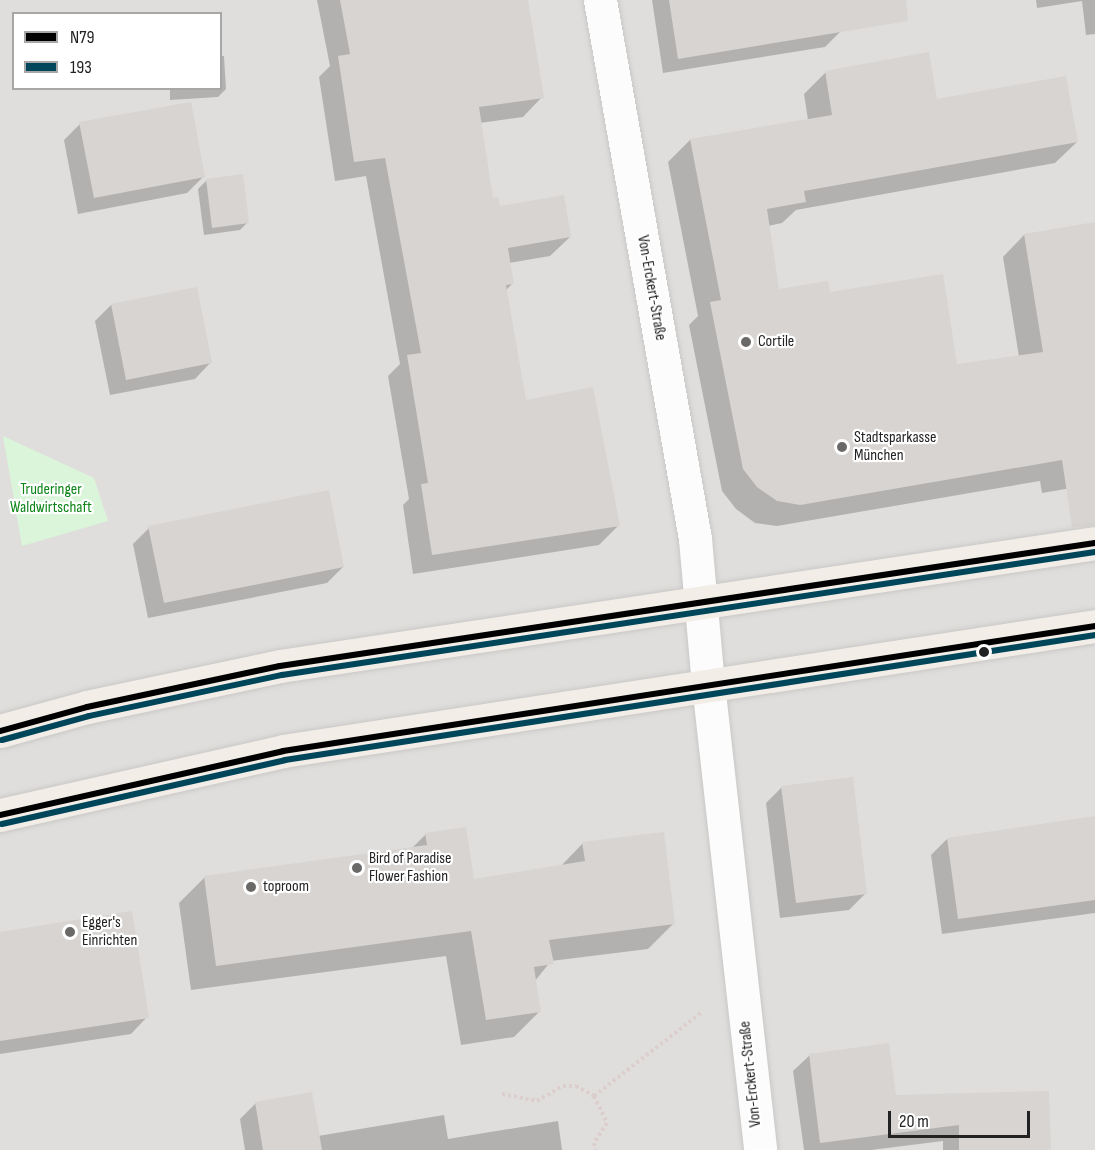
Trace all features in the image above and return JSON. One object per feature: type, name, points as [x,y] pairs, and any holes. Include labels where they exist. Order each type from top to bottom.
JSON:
[{"type":"main road","points":[[0,731],[87,707],[280,666],[1095,543]]},
{"type":"main road","points":[[0,815],[283,751],[1095,626]]},
{"type":"street","name":"Von-Erckert-Straße","points":[[600,0],[688,499],[760,1150]]},
{"type":"path","points":[[594,1096],[710,1006]]},
{"type":"path","points":[[502,1094],[537,1101],[563,1086],[576,1086],[594,1096],[607,1123],[594,1143],[596,1150]]},
{"type":"shaded area","points":[[0,0],[1095,0],[1095,1150],[0,1150]]},
{"type":"green space","name":"Truderinger Waldwirtschaft","points":[[3,436],[94,478],[108,521],[22,546]]},
{"type":"building","points":[[340,0],[528,0],[544,98],[479,107],[493,198],[498,197],[500,206],[564,195],[571,237],[508,248],[514,284],[506,285],[526,400],[593,387],[620,526],[432,555],[421,484],[428,483],[407,355],[421,353],[385,158],[354,162],[338,56],[350,54]]},
{"type":"building","points":[[669,0],[906,0],[908,21],[678,59]]},
{"type":"building","points":[[929,52],[937,99],[1066,76],[1078,142],[804,191],[806,202],[767,209],[779,289],[828,281],[830,292],[943,274],[957,364],[1043,352],[1024,234],[1095,222],[1095,525],[1072,527],[1062,460],[800,505],[777,501],[757,487],[743,469],[710,302],[721,300],[690,139],[832,115],[825,71]]},
{"type":"building","points":[[191,102],[205,177],[94,198],[79,122]]},
{"type":"building","points":[[243,174],[249,223],[212,228],[206,179]]},
{"type":"building","points":[[197,287],[212,363],[126,380],[111,304]]},
{"type":"building","points":[[329,490],[344,567],[164,603],[148,526]]},
{"type":"building","points":[[853,777],[867,894],[796,903],[781,786]]},
{"type":"building","points":[[1095,816],[1095,900],[958,919],[947,838]]},
{"type":"building","points":[[466,827],[474,879],[585,861],[582,842],[664,832],[675,924],[549,940],[554,964],[534,967],[541,1012],[486,1020],[471,931],[216,966],[204,876],[427,845],[425,833]]},
{"type":"building","points":[[132,911],[149,1018],[0,1041],[0,932]]},
{"type":"building","points":[[889,1043],[896,1095],[1049,1091],[1051,1150],[959,1150],[959,1125],[820,1143],[809,1054]]},
{"type":"building","points":[[312,1092],[322,1150],[263,1150],[255,1102]]},
{"type":"transit line","name":"N79","points":[[0,731],[87,707],[280,666],[1095,543]]},
{"type":"transit line","name":"193","points":[[2,740],[89,716],[282,675],[1095,552]]},
{"type":"transit line","name":"N79","points":[[0,815],[283,751],[1095,626]]},
{"type":"transit line","name":"193","points":[[2,824],[285,760],[1095,635]]},
{"type":"place","name":"Cortile","points":[[746,342]]},
{"type":"place","name":"Stadtsparkasse München","points":[[842,447]]},
{"type":"place","name":"Bird of Paradise Flower Fashion","points":[[357,868]]},
{"type":"place","name":"toproom","points":[[251,887]]},
{"type":"place","name":"Egger's Einrichten","points":[[70,932]]}]
